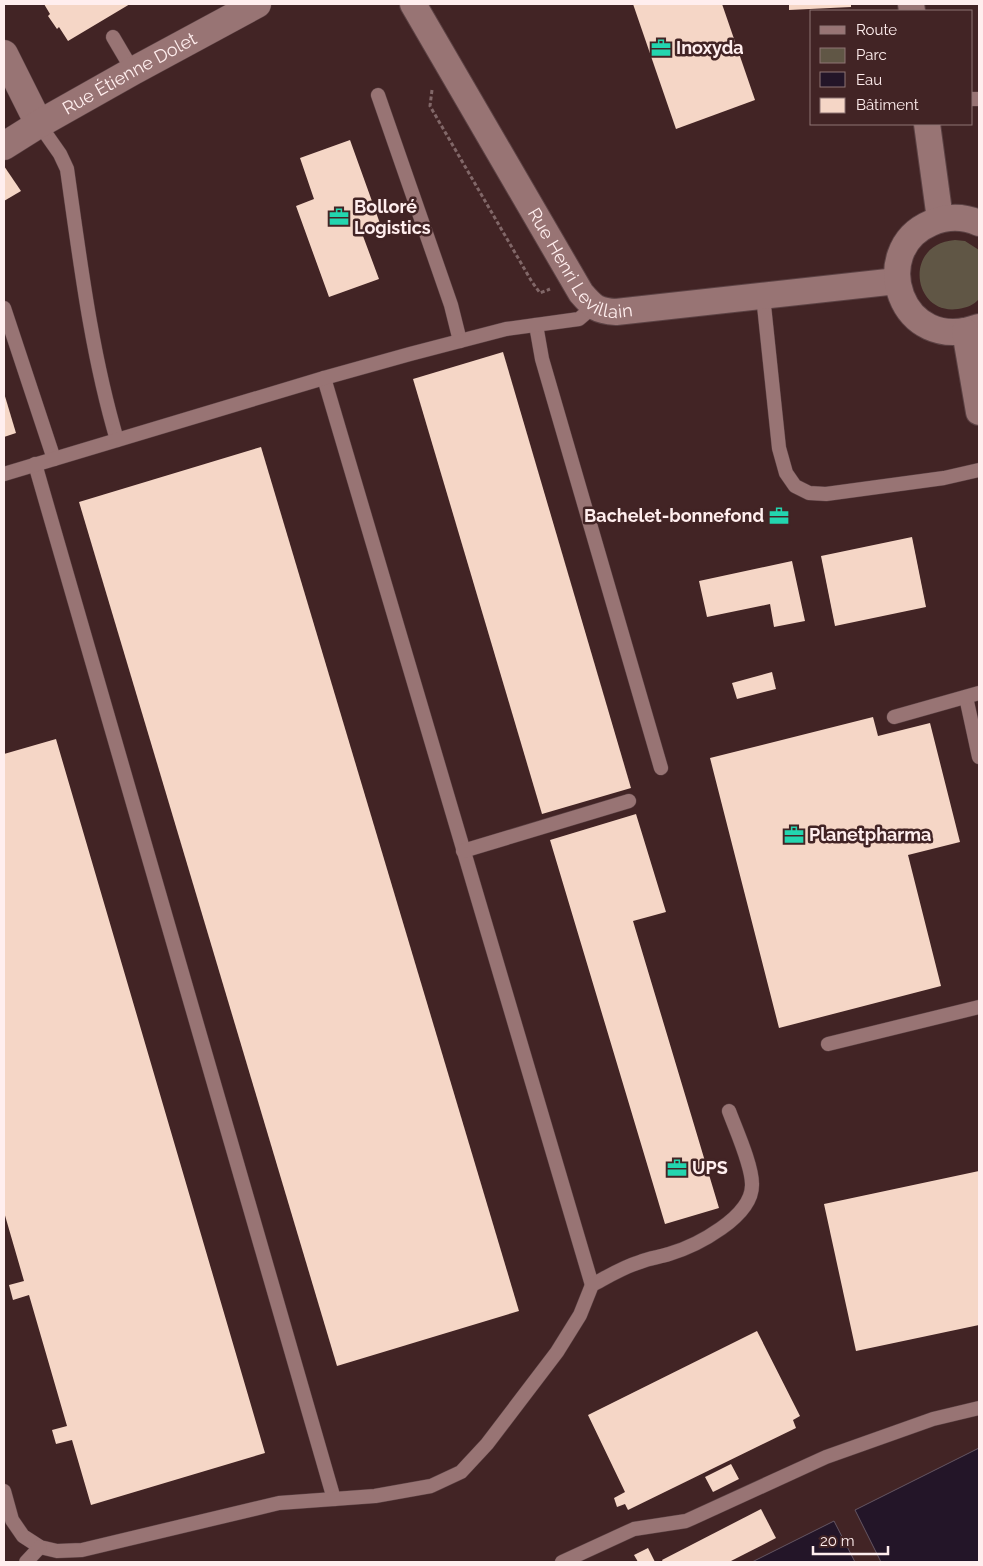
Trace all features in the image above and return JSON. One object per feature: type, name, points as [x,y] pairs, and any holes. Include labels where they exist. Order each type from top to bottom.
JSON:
[{"type":"street","name":"Rue Henri Levillain","points":[[413,4],[581,293],[593,307],[603,311],[616,312],[897,281]]},
{"type":"street","name":"Rue Étienne Dolet","points":[[4,146],[132,71],[253,5]]},
{"type":"street","points":[[4,54],[39,124]]},
{"type":"street","points":[[927,125],[940,219]]},
{"type":"street","points":[[979,223],[956,217],[940,219],[925,225],[912,236],[903,249],[898,264],[897,281],[900,294],[906,306],[915,317],[926,325],[938,330],[952,332],[972,329],[979,412]]},
{"type":"lane","points":[[113,37],[132,71]]},
{"type":"lane","points":[[378,95],[451,305],[460,341]]},
{"type":"lane","points":[[39,124],[60,154],[67,169],[84,290],[107,405],[117,440]]},
{"type":"lane","points":[[763,296],[779,448],[786,473],[795,486],[808,493],[826,494],[944,478],[979,470]]},
{"type":"lane","points":[[4,474],[324,378],[460,341],[506,329],[580,319],[593,307]]},
{"type":"lane","points":[[4,308],[54,459]]},
{"type":"lane","points":[[536,325],[542,359],[661,768]]},
{"type":"lane","points":[[4,1491],[12,1520],[23,1536],[40,1547],[57,1551],[82,1550],[279,1503],[375,1496],[431,1486],[461,1472],[487,1444],[557,1352],[580,1315],[592,1285],[324,378]]},
{"type":"lane","points":[[35,464],[334,1499]]},
{"type":"lane","points":[[894,717],[972,695],[979,757]]},
{"type":"lane","points":[[464,851],[629,801]]},
{"type":"lane","points":[[828,1044],[979,1007]]},
{"type":"lane","points":[[592,1285],[638,1262],[671,1254],[703,1239],[728,1224],[745,1207],[751,1195],[752,1184],[749,1167],[729,1111]]},
{"type":"lane","points":[[562,1562],[634,1529],[686,1521],[826,1457],[933,1419],[979,1408]]},
{"type":"lane","points":[[26,1562],[40,1547]]},
{"type":"path","points":[[428,83],[432,92],[430,106],[540,293],[574,281]]},
{"type":"green space","points":[[955,240],[965,241],[979,250],[979,299],[972,305],[958,309],[943,308],[931,302],[923,291],[920,279],[921,265],[927,253],[938,244]]},
{"type":"water","points":[[979,1448],[979,1562],[881,1562],[855,1510]]},
{"type":"water","points":[[834,1521],[855,1562],[752,1562]]},
{"type":"building","points":[[44,4],[130,4],[68,41],[59,27],[57,29],[48,16],[50,14]]},
{"type":"building","points":[[633,4],[722,4],[755,100],[676,129]]},
{"type":"building","points":[[789,4],[851,4],[851,7],[789,10]]},
{"type":"building","name":"Bolloré Logistics","points":[[350,140],[382,229],[363,236],[379,279],[329,297],[296,206],[314,199],[300,158]]},
{"type":"building","points":[[4,166],[21,191],[4,201]]},
{"type":"building","points":[[503,352],[631,788],[542,814],[413,379]]},
{"type":"building","points":[[4,393],[16,433],[4,437]]},
{"type":"building","points":[[261,447],[519,1311],[337,1366],[79,502]]},
{"type":"building","points":[[912,537],[926,607],[835,626],[821,556]]},
{"type":"building","points":[[792,561],[805,621],[774,627],[770,604],[707,617],[699,581]]},
{"type":"building","points":[[772,672],[776,689],[737,699],[732,683]]},
{"type":"building","points":[[873,717],[878,736],[930,723],[960,842],[908,855],[941,986],[779,1028],[710,758]]},
{"type":"building","points":[[56,739],[265,1453],[91,1505],[72,1440],[56,1444],[52,1430],[67,1426],[29,1295],[13,1300],[9,1285],[24,1281],[4,1212],[4,754]]},
{"type":"building","points":[[636,814],[666,912],[633,921],[719,1208],[665,1224],[550,840]]},
{"type":"building","points":[[979,1171],[979,1325],[856,1351],[824,1204]]},
{"type":"building","points":[[757,1331],[800,1416],[793,1420],[796,1428],[628,1510],[625,1504],[617,1507],[614,1498],[625,1492],[588,1415]]},
{"type":"building","points":[[731,1464],[739,1479],[713,1492],[705,1477]]},
{"type":"building","points":[[761,1509],[776,1538],[729,1562],[663,1562],[662,1560]]},
{"type":"building","points":[[648,1548],[655,1562],[638,1562],[634,1555]]},
{"type":"place","name":"Inoxyda","points":[[661,48]]},
{"type":"place","name":"Bolloré Logistics","points":[[339,217]]},
{"type":"place","name":"Bachelet-bonnefond","points":[[779,516]]},
{"type":"place","name":"Planetpharma","points":[[794,835]]},
{"type":"place","name":"UPS","points":[[677,1168]]}]
